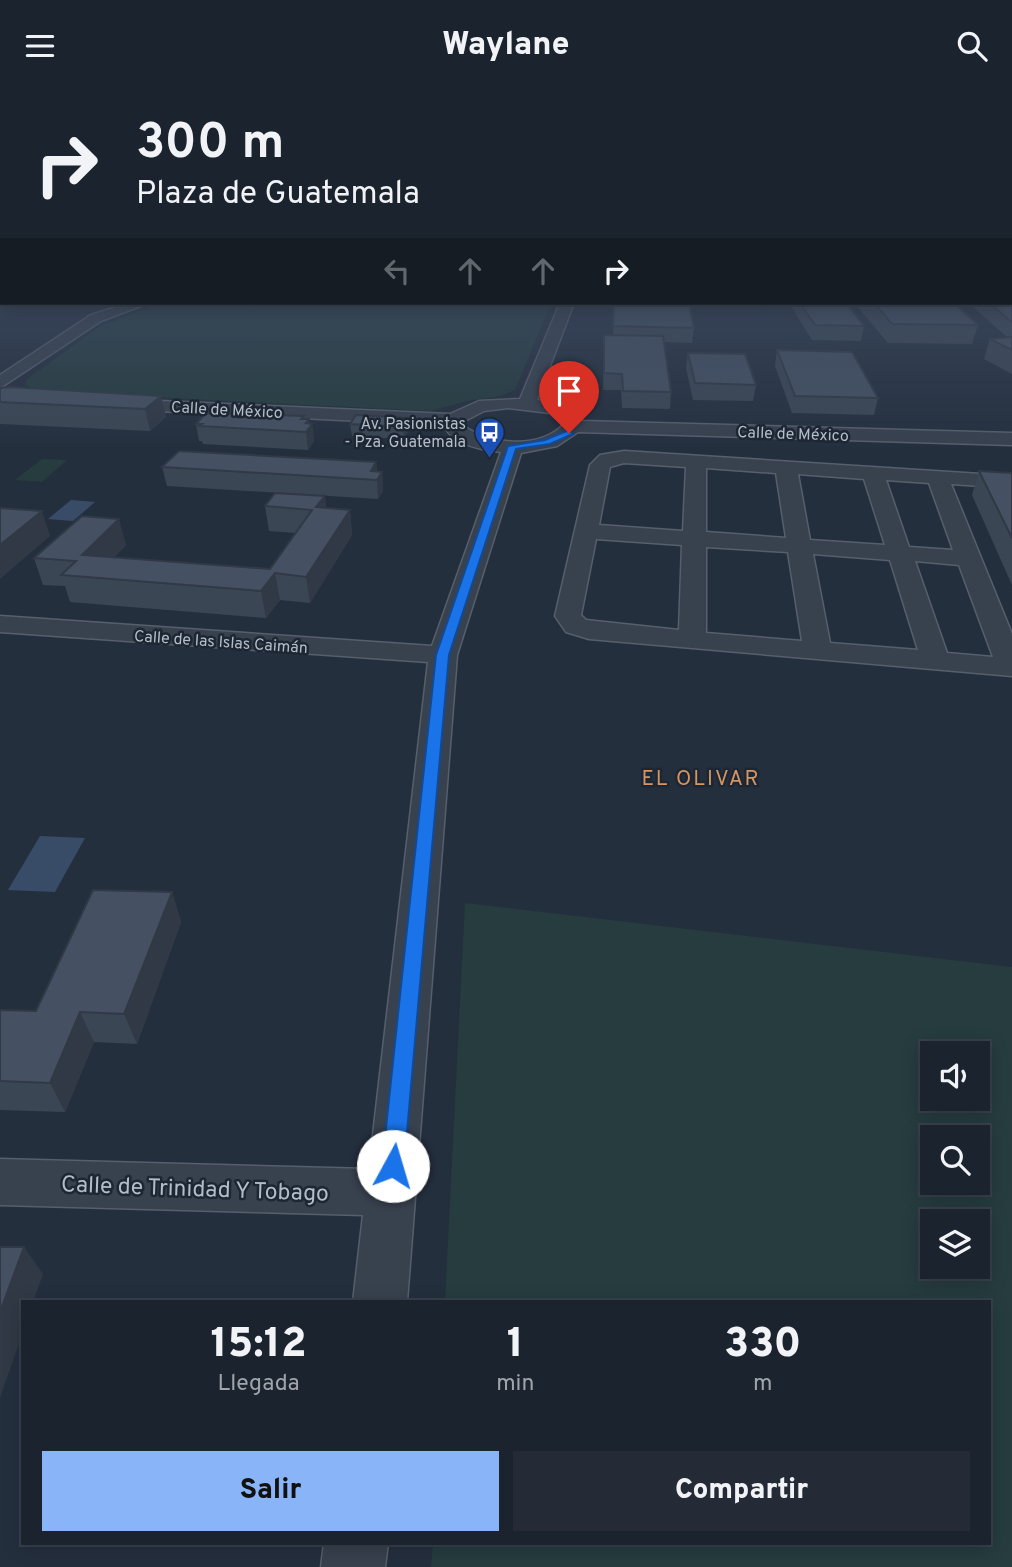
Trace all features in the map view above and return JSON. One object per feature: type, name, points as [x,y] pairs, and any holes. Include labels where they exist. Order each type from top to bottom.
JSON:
[{"type":"street","points":[[0,383],[96,318],[115,312]]},
{"type":"street","points":[[527,403],[563,312]]},
{"type":"street","name":"Calle de México","points":[[95,403],[454,420]]},
{"type":"street","points":[[527,403],[556,409],[572,420],[573,426],[569,433],[547,443],[513,446],[474,441],[460,435],[454,428],[454,420],[461,414],[489,404],[527,403]]},
{"type":"street","name":"Calle de México","points":[[573,426],[1012,439]]},
{"type":"street","points":[[380,1300],[443,655],[513,446]]},
{"type":"street","points":[[937,477],[1012,667],[589,631],[576,626],[568,616],[600,464],[607,459],[696,462],[786,468],[873,473],[937,477],[1012,482]]},
{"type":"street","points":[[692,639],[696,462]]},
{"type":"street","points":[[786,468],[817,650]]},
{"type":"street","points":[[873,473],[935,660]]},
{"type":"street","points":[[586,531],[969,558]]},
{"type":"street","name":"Calle de las Islas Caimán","points":[[0,624],[443,655]]},
{"type":"street","name":"Calle de Trinidad Y Tobago","points":[[0,1182],[391,1193]]},
{"type":"street","points":[[353,1567],[356,1545]]},
{"type":"green space","points":[[138,312],[547,312],[515,390],[500,396],[467,401],[431,411],[47,392],[25,385],[27,379],[102,325]]},
{"type":"green space","points":[[42,459],[67,460],[42,482],[15,480]]},
{"type":"green space","points":[[465,903],[1012,967],[1012,1567],[431,1567],[433,1545],[991,1545],[991,1300],[445,1300]]},
{"type":"water","points":[[71,500],[95,502],[73,521],[48,519]]},
{"type":"water","points":[[40,836],[85,838],[55,892],[8,890]]},
{"type":"building","points":[[614,312],[691,312],[694,328],[613,326]]},
{"type":"building","points":[[806,312],[853,312],[864,326],[815,325]]},
{"type":"building","points":[[882,312],[964,312],[978,325],[892,324]]},
{"type":"building","points":[[1000,312],[1012,312],[1012,322]]},
{"type":"building","points":[[604,335],[663,336],[671,392],[623,391],[622,374],[604,373]]},
{"type":"building","points":[[1012,337],[1012,350],[990,339]]},
{"type":"building","points":[[777,350],[852,352],[878,398],[795,396]]},
{"type":"building","points":[[688,353],[745,354],[756,385],[695,383]]},
{"type":"building","points":[[0,388],[161,396],[145,409],[0,402]]},
{"type":"building","points":[[206,413],[304,416],[301,419],[309,419],[306,423],[312,424],[306,432],[196,424]]},
{"type":"building","points":[[356,415],[408,418],[403,427],[350,424]]},
{"type":"building","points":[[179,451],[376,462],[371,471],[382,472],[377,480],[162,467]]},
{"type":"building","points":[[979,471],[1012,473],[1012,538]]},
{"type":"building","points":[[275,493],[325,496],[316,507],[350,510],[306,577],[275,573],[261,591],[61,575],[76,561],[34,558],[82,516],[119,519],[82,555],[270,569],[312,510],[265,506]]},
{"type":"building","points":[[0,508],[42,511],[0,545]]},
{"type":"building","points":[[93,890],[172,892],[124,1014],[80,1012],[50,1083],[0,1081],[0,1010],[36,1011]]},
{"type":"building","points":[[0,1247],[24,1247],[0,1312]]},
{"type":"place","name":"Av. Pasionistas - Pza. Guatemala","points":[[489,459]]},
{"type":"district","name":"EL OLIVAR","points":[[701,778]]},
{"type":"route","points":[[393,1166],[443,655],[513,446],[547,443],[569,433]]}]
